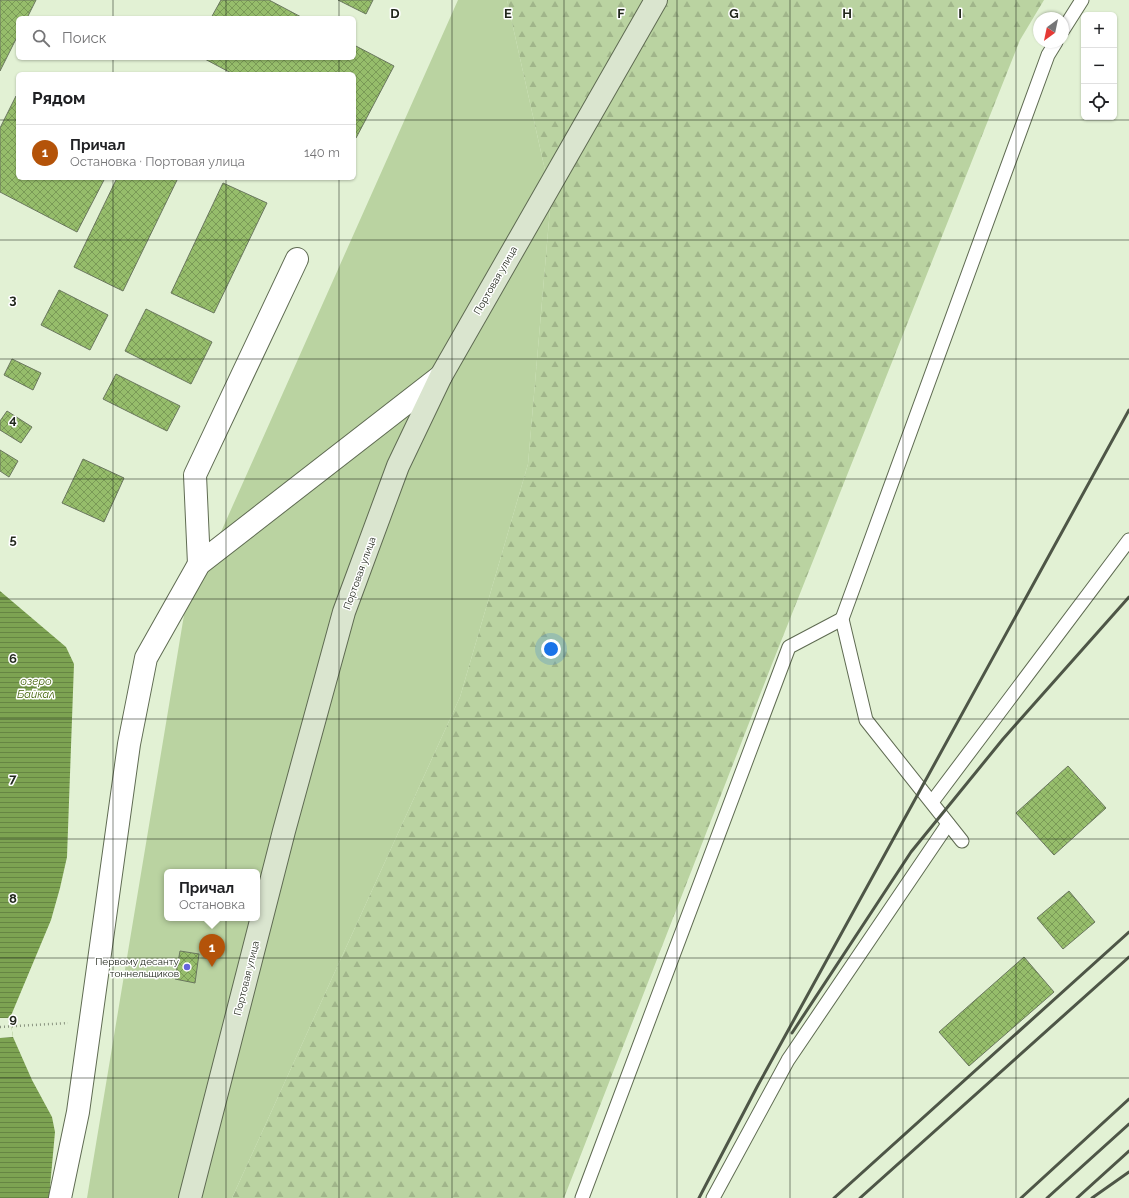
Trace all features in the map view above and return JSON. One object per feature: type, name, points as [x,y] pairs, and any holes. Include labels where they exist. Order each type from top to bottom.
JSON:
[{"type":"main road","name":"Портовая улица","points":[[190,1198],[284,831],[344,612],[398,466],[441,376],[657,2]]},
{"type":"street","points":[[199,564],[195,475],[297,259]]},
{"type":"street","points":[[60,1198],[78,1112],[129,744],[146,658],[199,564],[441,376]]},
{"type":"lane","points":[[1069,21],[1082,0]]},
{"type":"lane","points":[[962,841],[866,720],[842,619],[1042,69],[1052,48]]},
{"type":"lane","points":[[932,802],[1129,540]]},
{"type":"lane","points":[[582,1198],[789,647],[842,619]]},
{"type":"lane","points":[[713,1198],[788,1060],[948,824]]},
{"type":"path","points":[[0,1027],[91,1022]]},
{"type":"green space","points":[[458,0],[507,0],[551,197],[528,464],[460,697],[232,1198],[87,1198],[184,615]]},
{"type":"green space","points":[[507,0],[1044,0],[1037,12],[1033,12],[1033,18],[1020,40],[772,664],[564,1198],[232,1198],[460,697],[528,464],[551,197]]},
{"type":"water","name":"озеро Байкал","points":[[0,591],[66,647],[74,664],[67,857],[51,920],[10,1018],[13,1037],[32,1080],[52,1117],[55,1132],[49,1198],[0,1198]]},
{"type":"pier","points":[[0,1018],[10,1018],[13,1037],[0,1038]]},
{"type":"building","points":[[0,0],[36,0],[28,16],[16,16],[16,39],[0,71]]},
{"type":"building","points":[[221,0],[269,0],[299,16],[212,16]]},
{"type":"building","points":[[338,0],[373,0],[366,14]]},
{"type":"building","points":[[356,46],[394,66],[356,138],[356,72],[229,72],[207,60],[356,60]]},
{"type":"building","points":[[16,96],[16,180],[104,180],[77,232],[0,192],[0,128]]},
{"type":"building","points":[[116,180],[177,180],[123,291],[74,267]]},
{"type":"building","points":[[223,183],[267,203],[214,313],[171,293]]},
{"type":"building","points":[[59,290],[108,315],[90,350],[41,325]]},
{"type":"building","points":[[146,309],[212,342],[191,384],[125,351]]},
{"type":"building","points":[[12,359],[41,373],[33,390],[4,375]]},
{"type":"building","points":[[116,374],[180,406],[167,431],[103,399]]},
{"type":"building","points":[[7,411],[32,427],[21,443],[0,430],[0,421]]},
{"type":"building","points":[[0,450],[18,461],[9,477],[0,471]]},
{"type":"building","points":[[83,459],[124,478],[104,522],[62,503]]},
{"type":"building","points":[[1068,766],[1106,808],[1054,855],[1016,813]]},
{"type":"building","points":[[1069,891],[1095,922],[1063,949],[1037,918]]},
{"type":"building","name":"Первому десанту тоннельщиков","points":[[180,951],[199,954],[195,983],[175,979]]},
{"type":"building","points":[[1024,957],[1054,992],[969,1066],[939,1032]]},
{"type":"railway","points":[[699,1198],[757,1087],[1129,410]]},
{"type":"railway","points":[[792,1033],[911,852],[1003,739],[1129,597]]},
{"type":"railway","points":[[834,1198],[1129,932]]},
{"type":"railway","points":[[860,1198],[1129,957]]},
{"type":"railway","points":[[1021,1198],[1129,1099]]},
{"type":"railway","points":[[1047,1198],[1129,1124]]},
{"type":"railway","points":[[1077,1198],[1129,1151]]},
{"type":"railway","points":[[1092,1198],[1129,1172]]},
{"type":"place","name":"Первому десанту тоннельщиков","points":[[187,967]]},
{"type":"place","name":"Причал","points":[[212,967]]}]
